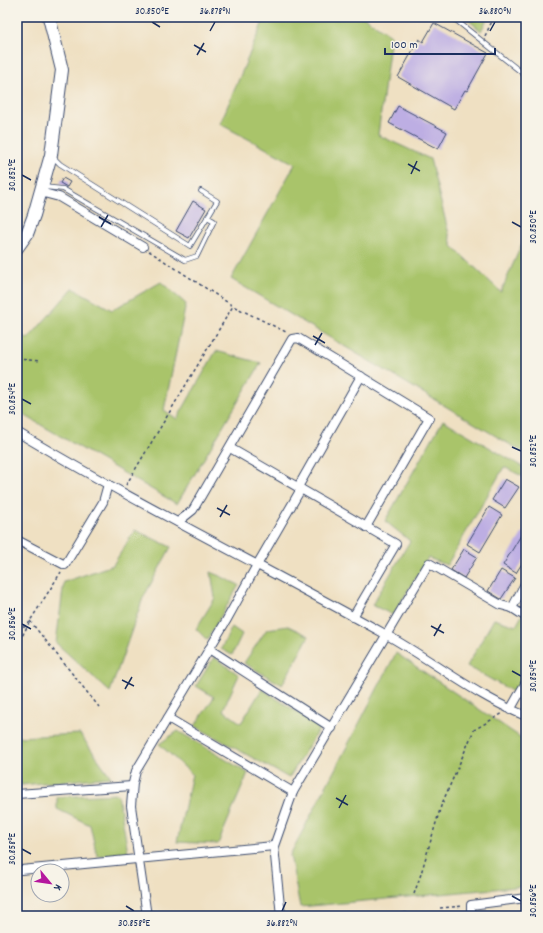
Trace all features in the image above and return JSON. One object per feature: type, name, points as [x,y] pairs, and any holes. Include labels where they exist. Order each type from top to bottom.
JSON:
[{"type":"street","points":[[17,248],[27,234],[34,215],[51,155],[62,70],[49,17]]},
{"type":"street","points":[[41,189],[59,197],[143,247]]},
{"type":"street","points":[[178,522],[193,510],[292,339],[298,338],[428,418],[366,527]]},
{"type":"street","points":[[147,916],[131,806],[132,786],[136,771],[226,621],[361,376]]},
{"type":"street","points":[[17,432],[71,464],[386,635],[510,710],[526,716]]},
{"type":"street","points":[[230,448],[396,544],[353,617]]},
{"type":"street","points":[[17,540],[65,565],[104,502],[108,484]]},
{"type":"street","points":[[281,916],[274,846],[293,792],[429,563],[501,605],[512,608],[526,617]]},
{"type":"street","points":[[512,608],[526,582]]},
{"type":"street","points":[[210,649],[332,728]]},
{"type":"street","points":[[510,710],[526,682]]},
{"type":"street","points":[[168,718],[293,792]]},
{"type":"street","points":[[17,794],[132,786]]},
{"type":"street","points":[[21,870],[274,846]]},
{"type":"street","points":[[471,916],[471,905],[526,898]]},
{"type":"lane","points":[[452,17],[526,76]]},
{"type":"lane","points":[[51,155],[60,164],[190,246],[217,201],[201,191]]},
{"type":"lane","points":[[41,189],[63,189],[185,260],[197,256],[214,221],[207,217]]},
{"type":"path","points":[[482,41],[494,17]]},
{"type":"path","points":[[143,247],[233,306],[298,338]]},
{"type":"path","points":[[122,492],[233,306]]},
{"type":"path","points":[[17,359],[40,361]]},
{"type":"path","points":[[17,646],[30,621],[65,565]]},
{"type":"path","points":[[30,621],[99,707]]},
{"type":"path","points":[[17,628],[28,625]]},
{"type":"path","points":[[414,894],[441,806],[474,730],[510,710]]},
{"type":"path","points":[[440,908],[471,905]]},
{"type":"path","points":[[374,916],[408,913]]},
{"type":"green space","points":[[265,17],[364,17],[391,36],[378,135],[430,159],[452,246],[501,292],[526,234],[526,454],[231,279],[295,164],[220,124]]},
{"type":"green space","points":[[465,17],[488,17],[481,31]]},
{"type":"green space","points":[[161,282],[186,304],[164,410],[177,419],[216,351],[261,363],[177,504],[17,411],[17,331],[28,339],[73,288],[112,310]]},
{"type":"green space","points":[[443,420],[526,469],[526,478],[504,467],[447,565],[428,558],[393,615],[372,605],[410,541],[385,521]]},
{"type":"green space","points":[[135,530],[171,547],[143,598],[110,692],[56,643],[64,582],[113,565]]},
{"type":"green space","points":[[211,572],[239,585],[207,640],[196,629],[215,598]]},
{"type":"green space","points":[[526,608],[526,699],[467,666],[494,619],[516,626]]},
{"type":"green space","points":[[288,626],[309,636],[282,685],[244,663],[267,629]]},
{"type":"green space","points":[[232,627],[242,634],[232,655],[221,649]]},
{"type":"green space","points":[[396,653],[526,741],[526,886],[300,907],[290,855]]},
{"type":"green space","points":[[214,657],[239,675],[223,710],[241,723],[262,689],[320,727],[289,778],[195,726],[214,697],[196,686]]},
{"type":"green space","points":[[178,731],[248,773],[218,844],[177,842],[192,774],[159,744]]},
{"type":"green space","points":[[80,734],[111,777],[21,785],[17,765],[17,737]]},
{"type":"green space","points":[[118,794],[128,852],[97,856],[90,825],[57,809],[57,797]]},
{"type":"building","points":[[434,23],[488,53],[467,91],[465,90],[454,109],[398,77],[419,39],[423,42]]},
{"type":"building","points":[[398,106],[447,132],[438,149],[389,123]]},
{"type":"building","points":[[63,178],[70,182],[67,187],[60,183]]},
{"type":"building","points":[[193,201],[206,209],[189,238],[176,231]]},
{"type":"building","points":[[505,479],[519,487],[505,508],[492,500]]},
{"type":"building","points":[[489,507],[502,515],[480,552],[467,544]]},
{"type":"building","points":[[526,527],[526,557],[516,573],[503,565]]},
{"type":"building","points":[[464,549],[477,557],[464,578],[451,570]]},
{"type":"building","points":[[501,570],[515,578],[501,599],[488,591]]}]
